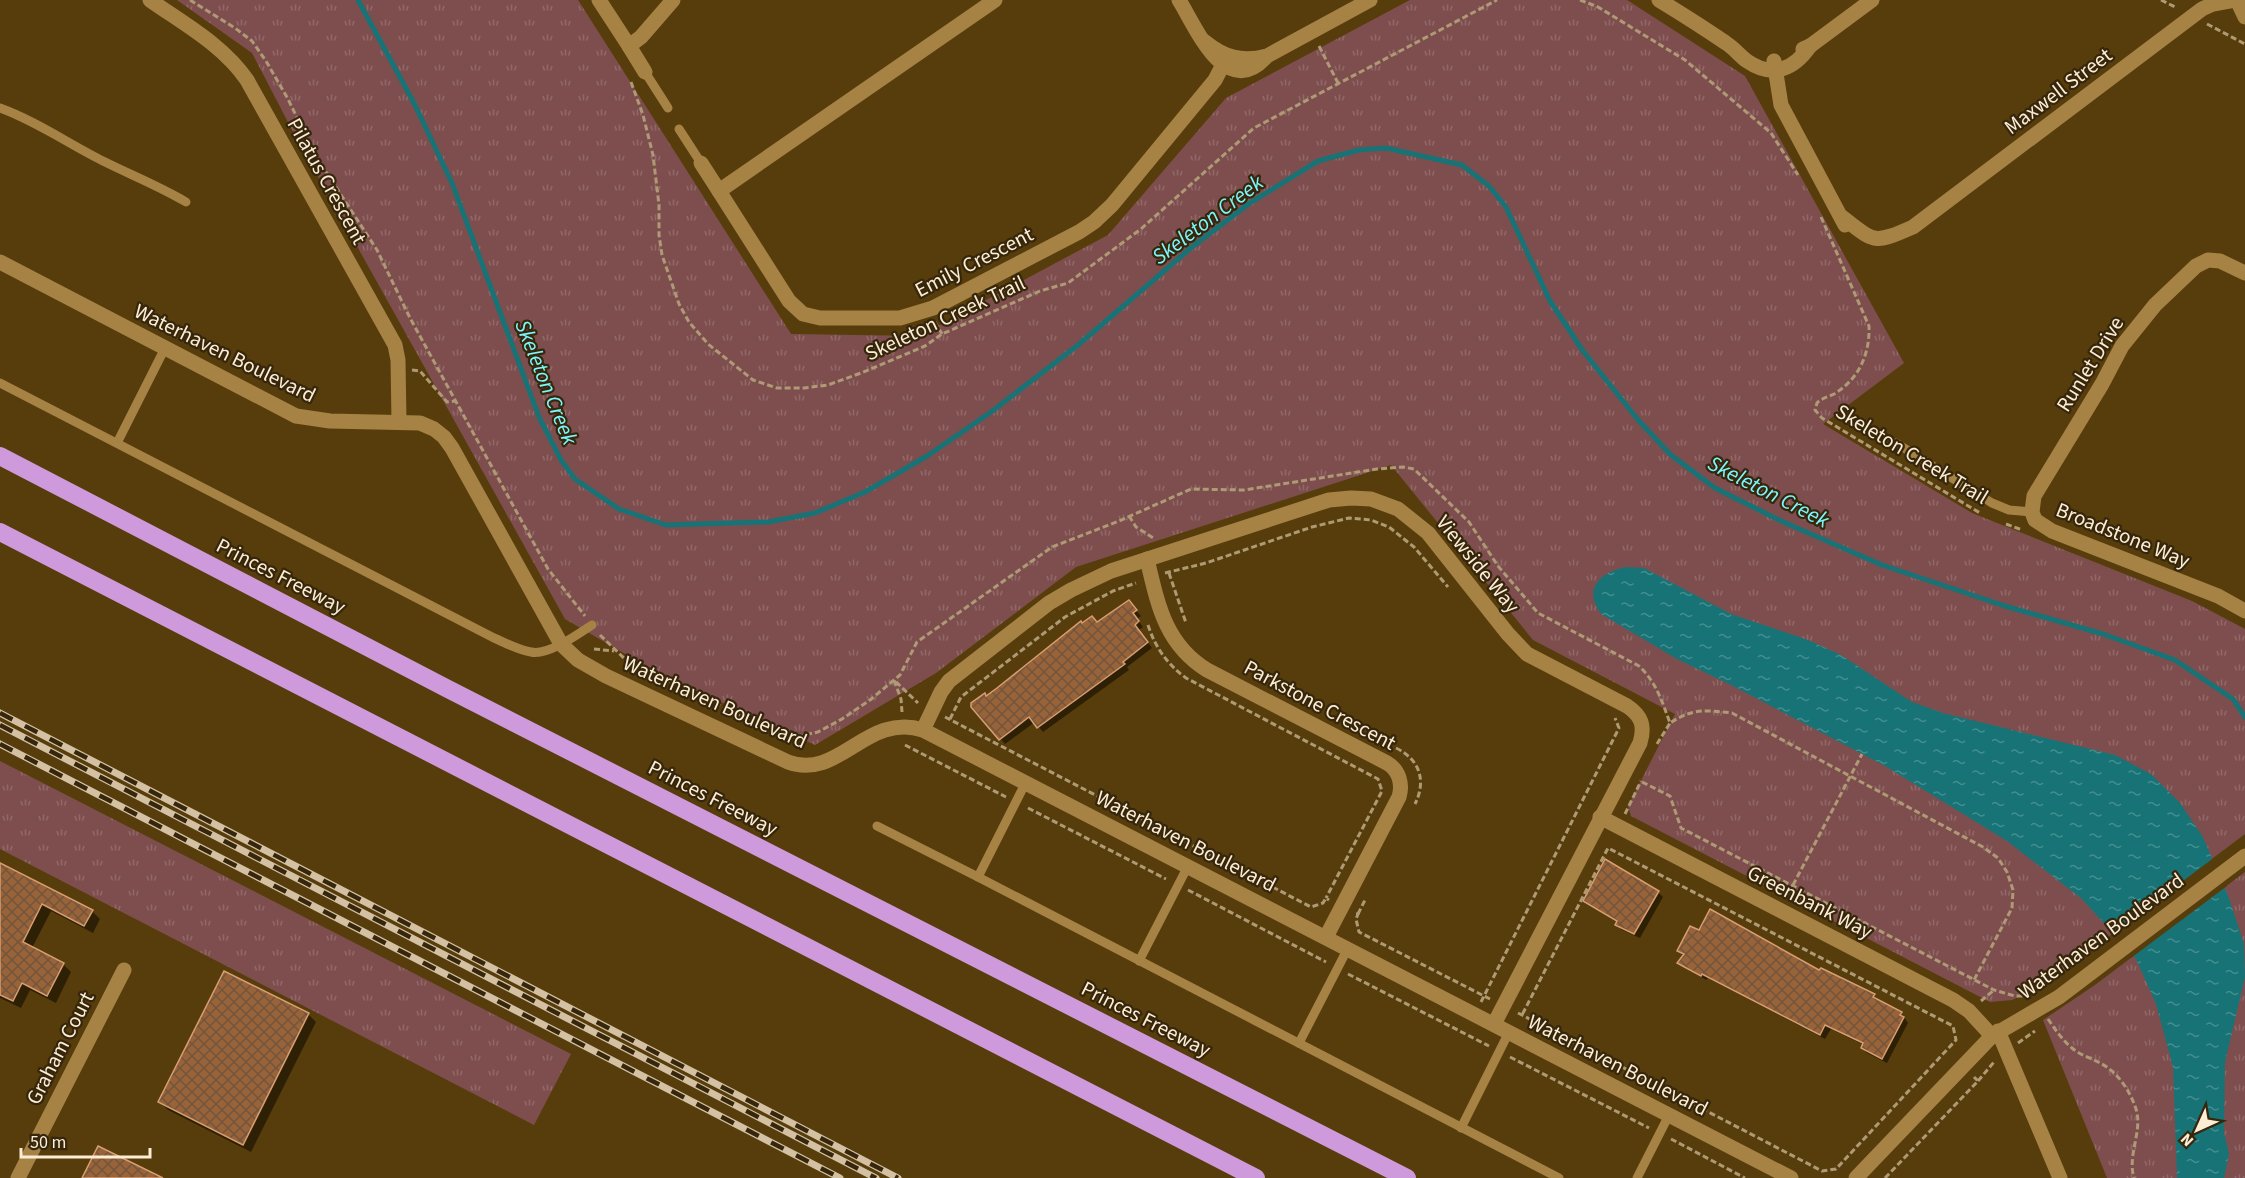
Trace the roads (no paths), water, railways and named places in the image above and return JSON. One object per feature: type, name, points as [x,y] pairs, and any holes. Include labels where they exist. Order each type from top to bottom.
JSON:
[{"type":"highway","name":"Princes Freeway","points":[[0,456],[448,689],[1407,1178]]},
{"type":"highway","points":[[0,532],[1256,1178]]},
{"type":"street","name":"Pilatus Crescent","points":[[150,0],[225,53],[247,80],[395,345],[399,369],[399,422]]},
{"type":"street","points":[[599,0],[645,72]]},
{"type":"street","points":[[629,45],[641,37],[673,0]]},
{"type":"street","points":[[719,191],[995,0]]},
{"type":"street","points":[[1179,0],[1204,41],[1225,61],[1266,56],[1370,0]]},
{"type":"street","points":[[1659,0],[1732,46],[1750,63],[1766,70],[1774,66],[1793,65],[1802,58],[1810,46],[1872,0]]},
{"type":"street","points":[[2236,0],[2245,17]]},
{"type":"street","name":"Maxwell Street","points":[[1774,66],[1781,105],[1842,217],[1849,235],[1856,242],[1874,248],[1894,245],[1902,241],[1913,227],[2202,9],[2213,4],[2236,0]]},
{"type":"street","name":"Emily Crescent","points":[[701,163],[789,301],[803,314],[820,318],[900,318],[933,308],[1094,222],[1112,205],[1215,80],[1225,61]]},
{"type":"street","name":"Runlet Drive","points":[[2031,512],[2034,496],[2043,478],[2102,384],[2122,346],[2155,305],[2188,273],[2208,260],[2220,261],[2245,273]]},
{"type":"street","name":"Waterhaven Boulevard","points":[[0,262],[296,416],[330,422],[420,423],[434,429],[444,437],[561,644],[578,660],[637,692],[796,765],[807,766],[821,763],[874,733],[892,726],[923,730],[1791,1178]]},
{"type":"street","name":"Viewside Way","points":[[923,730],[940,692],[955,675],[1049,603],[1096,576],[1329,500],[1371,499],[1398,509],[1428,533],[1508,634],[1527,654],[1622,703],[1639,716],[1643,723],[1640,743],[1494,1024]]},
{"type":"street","name":"Broadstone Way","points":[[2031,512],[2036,520],[2052,531],[2218,596],[2245,611]]},
{"type":"street","name":"Parkstone Crescent","points":[[1147,559],[1170,633],[1188,657],[1207,670],[1387,763],[1398,773],[1401,785],[1399,797],[1326,937]]},
{"type":"street","name":"Greenbank Way","points":[[1600,817],[1953,1000],[1969,1011],[1995,1033],[2060,1178]]},
{"type":"street","name":"Waterhaven Boulevard","points":[[1856,1178],[1995,1033],[2040,1009],[2245,856]]},
{"type":"street","name":"Graham Court","points":[[18,1178],[124,970]]},
{"type":"lane","points":[[645,72],[668,108]]},
{"type":"lane","points":[[0,108],[19,115],[103,161],[186,202]]},
{"type":"lane","name":"Emily Crescent","points":[[679,129],[701,163]]},
{"type":"lane","points":[[117,443],[165,348]]},
{"type":"lane","points":[[0,383],[494,638],[532,652],[540,652],[561,644],[592,625]]},
{"type":"lane","name":"Broadstone Way","points":[[1896,443],[1992,503],[2010,510],[2031,512]]},
{"type":"lane","points":[[978,876],[1026,782]]},
{"type":"lane","points":[[877,826],[978,876],[1559,1178]]},
{"type":"lane","points":[[1138,961],[1188,866]]},
{"type":"lane","points":[[1299,1043],[1348,948]]},
{"type":"lane","points":[[1461,1128],[1509,1032]]},
{"type":"lane","points":[[1637,1178],[1669,1115]]},
{"type":"water","points":[[1626,567],[1644,568],[1731,614],[1808,640],[1841,655],[1912,702],[1943,713],[2115,755],[2151,774],[2180,803],[2203,837],[2229,898],[2244,944],[2245,977],[2225,1062],[2224,1132],[2229,1154],[2224,1178],[2177,1178],[2173,1067],[2156,1004],[2136,959],[2082,899],[2007,841],[1885,766],[1677,659],[1601,614],[1593,596],[1597,583],[1609,573]]},
{"type":"waterway","name":"Skeleton Creek","points":[[358,0],[414,103],[452,183],[539,417],[561,460],[575,479],[619,509],[666,525],[768,522],[815,513],[865,492],[927,456],[991,412],[1078,345],[1192,247],[1250,203],[1318,161],[1359,150],[1386,148],[1462,165],[1489,186],[1506,207],[1550,301],[1583,351],[1639,421],[1671,455],[1715,488],[1781,521],[1882,565],[2005,606],[2103,634],[2175,660],[2233,699],[2245,717]]},
{"type":"railway","points":[[0,713],[898,1178]]},
{"type":"railway","points":[[0,725],[876,1178]]},
{"type":"railway","points":[[0,744],[840,1178]]}]
